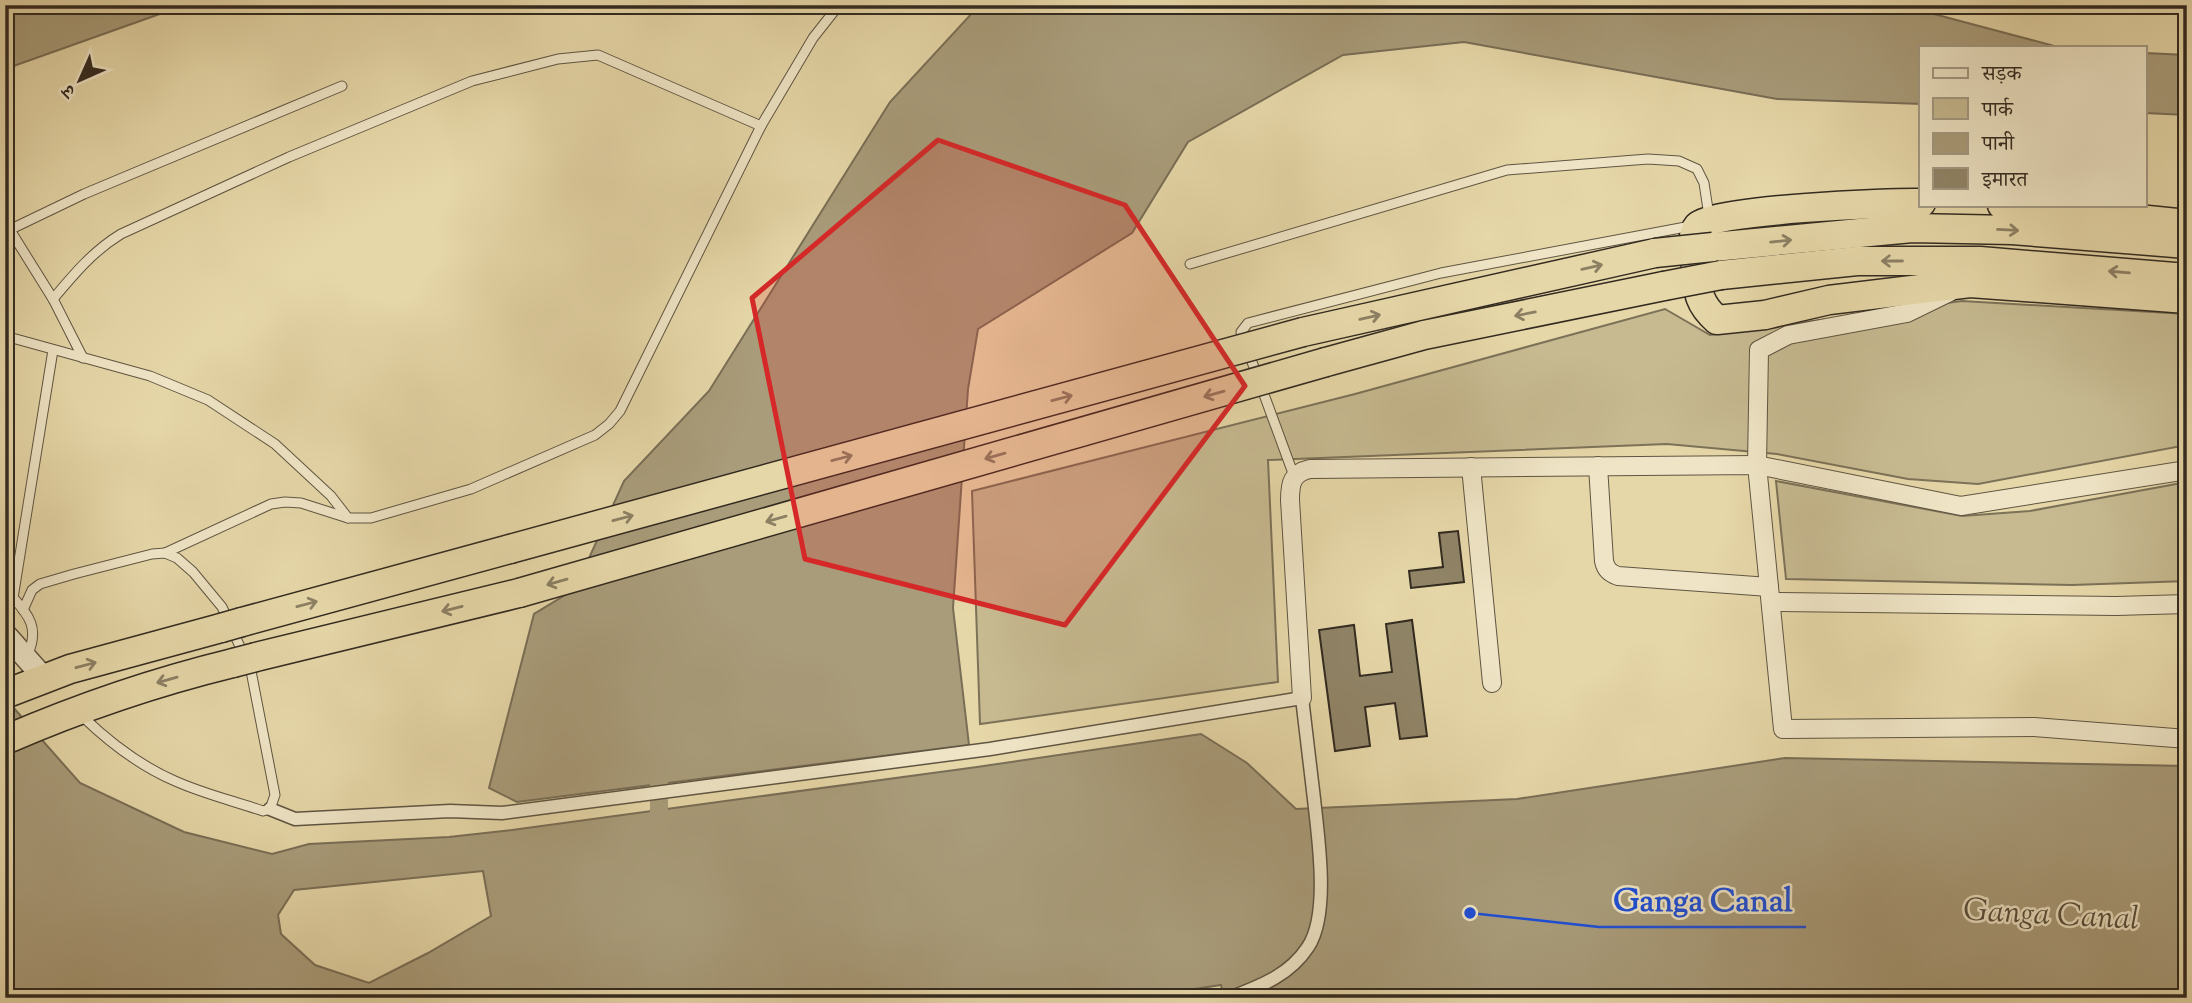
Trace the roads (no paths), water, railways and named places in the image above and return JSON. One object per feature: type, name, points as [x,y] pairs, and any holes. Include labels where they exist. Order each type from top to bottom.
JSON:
[{"type":"highway","points":[[1919,202],[1877,202],[1695,233],[1698,293],[1705,309],[1717,320],[1765,315],[1829,300],[1969,284],[2187,299]]},
{"type":"highway","points":[[2012,206],[2187,224]]},
{"type":"highway","points":[[24,679],[1303,332],[1656,253],[1707,231],[1912,228],[2012,230],[2187,244]]},
{"type":"highway","points":[[5,740],[65,715],[166,679],[519,593],[1424,335],[1721,275],[1857,261],[1980,261],[2187,278]]},
{"type":"street","points":[[1969,284],[1907,313],[1788,335],[1759,350],[1757,465],[1783,729],[2034,727],[2187,739]]},
{"type":"street","points":[[1228,998],[1269,983],[1291,968],[1310,946],[1319,914],[1319,832],[1302,698],[1290,500],[1290,485],[1294,476],[1301,471],[1757,465],[1961,506],[2187,470]]},
{"type":"street","points":[[1598,466],[1605,568],[1618,576],[1770,595],[2116,606],[2187,604]]},
{"type":"street","points":[[1471,467],[1492,683]]},
{"type":"street","points":[[5,634],[24,679]]},
{"type":"street","points":[[270,809],[295,819],[450,811],[502,813],[990,749],[1302,698]]},
{"type":"lane","points":[[23,610],[32,590],[40,584],[139,557],[165,553],[271,504],[301,503],[348,519],[383,515],[471,489],[595,435],[620,411],[761,126],[813,38],[839,5]]},
{"type":"lane","points":[[53,299],[82,264],[100,247],[121,234],[289,157],[472,81],[558,59],[598,55],[761,126]]},
{"type":"lane","points":[[83,358],[53,299],[8,231],[95,190],[342,86]]},
{"type":"lane","points":[[1190,264],[1507,170],[1648,159],[1679,161],[1697,169],[1704,183],[1707,231],[1441,273],[1248,323],[1241,332],[1294,476]]},
{"type":"lane","points":[[5,336],[150,376],[208,400],[275,444],[331,496],[348,519]]},
{"type":"lane","points":[[13,598],[52,350]]},
{"type":"lane","points":[[65,715],[173,780],[263,811],[270,809],[275,795],[251,671],[222,607],[193,572],[177,558],[165,553]]},
{"type":"lane","points":[[5,588],[23,610],[33,628],[34,641],[24,679]]},
{"type":"water","points":[[5,5],[185,5],[5,69]]},
{"type":"water","points":[[988,5],[1900,5],[2054,46],[1919,46],[1919,104],[1777,99],[1464,42],[1343,55],[1188,142],[1132,233],[978,329],[968,389],[953,608],[969,745],[517,802],[489,788],[534,614],[575,589],[624,481],[709,391],[890,102],[973,12]]},
{"type":"water","points":[[2146,53],[2187,55],[2187,115],[2146,113]]},
{"type":"water","points":[[5,698],[80,783],[184,832],[272,854],[309,844],[449,837],[512,830],[1201,734],[1247,763],[1296,809],[1517,799],[1785,758],[2187,766],[2187,998],[1224,998],[1221,985],[1148,998],[5,998]],"holes":[[[483,871],[491,916],[428,953],[369,983],[315,965],[281,934],[278,915],[294,890]]]},
{"type":"waterway","points":[[659,760],[659,830]]},
{"type":"place","name":"Ganga Canal","points":[[1470,913]]}]
